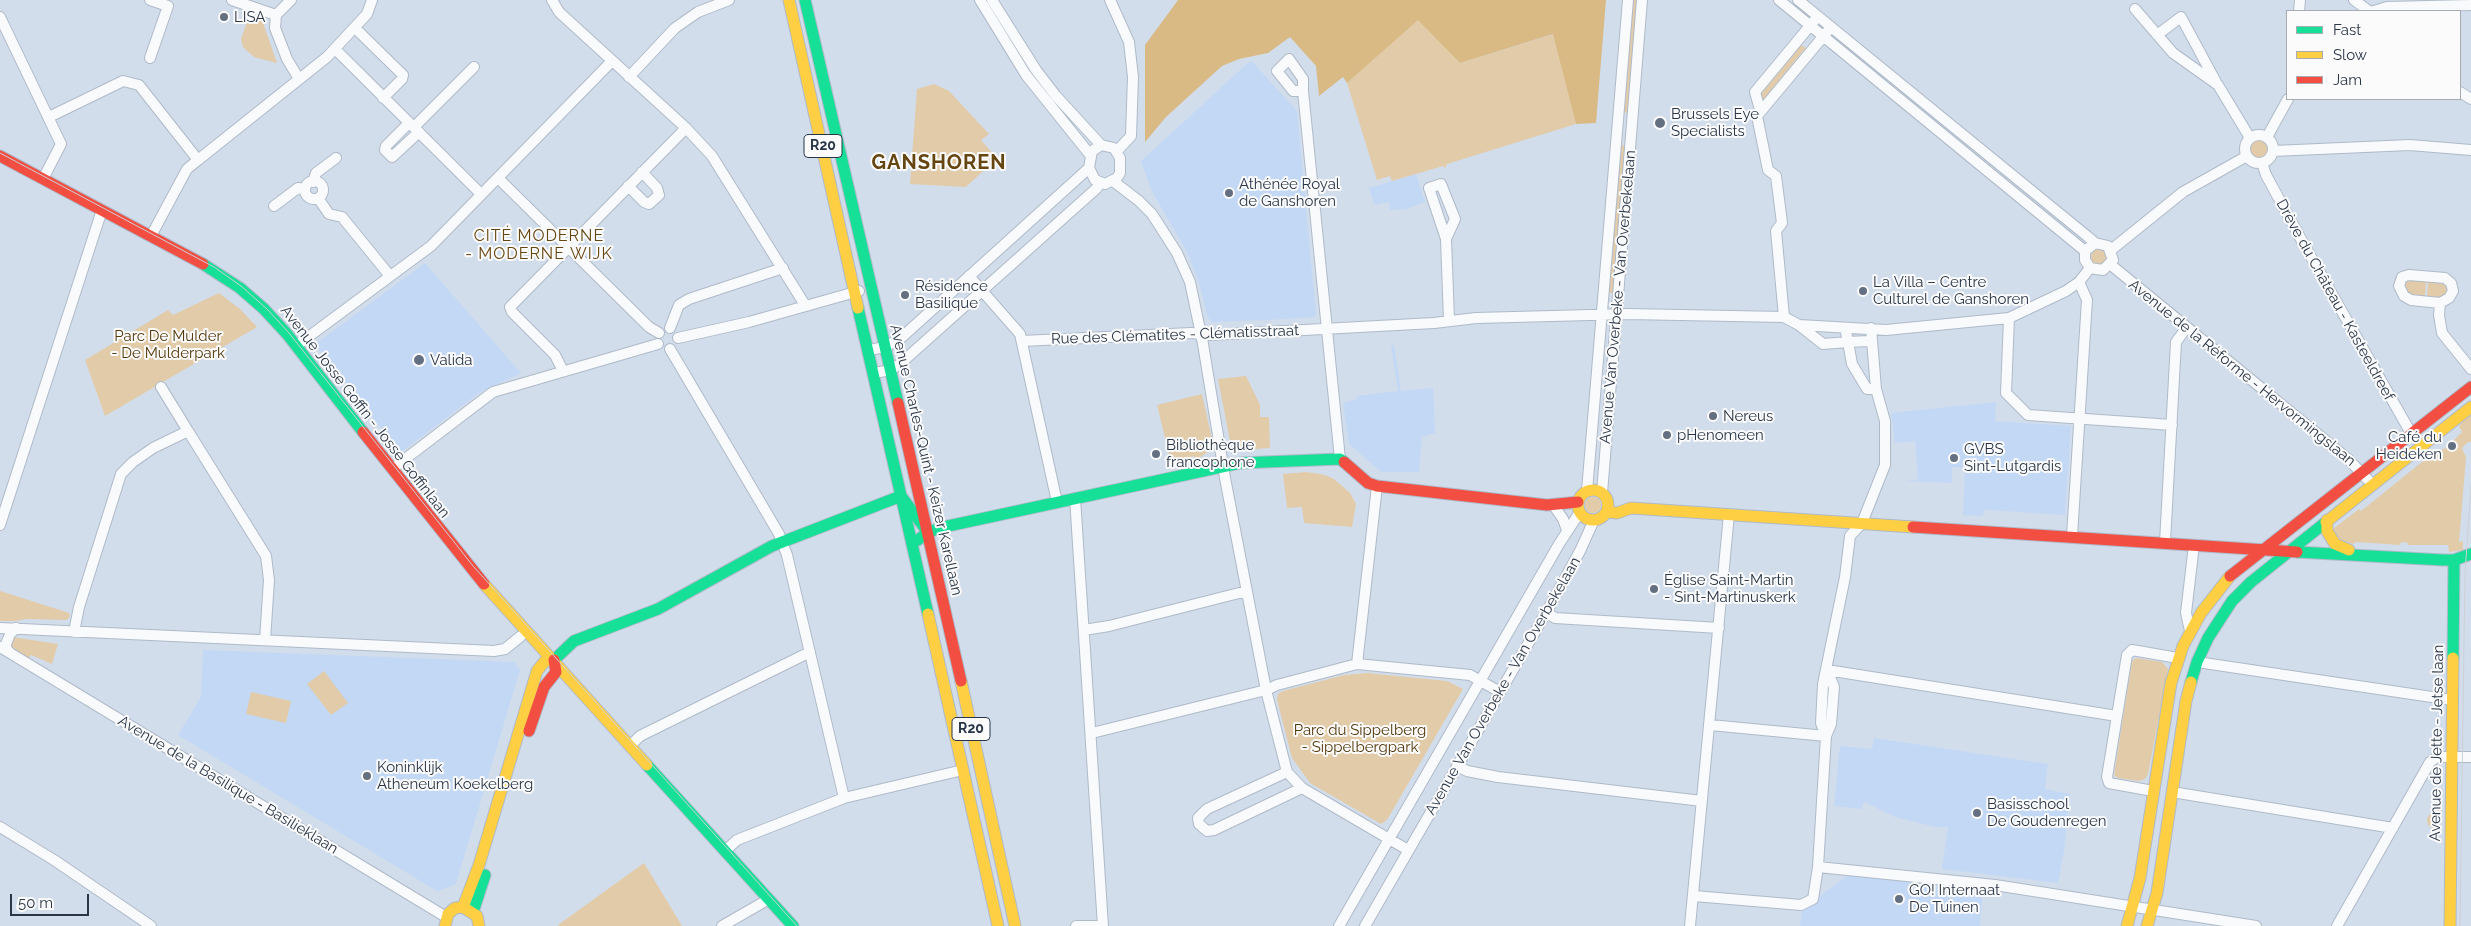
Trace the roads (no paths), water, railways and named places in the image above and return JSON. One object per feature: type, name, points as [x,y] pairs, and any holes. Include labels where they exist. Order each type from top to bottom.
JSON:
[{"type":"main road","name":"Avenue Charles-Quint - Keizer Karellaan","points":[[790,0],[911,546],[998,926]]},
{"type":"main road","name":"Avenue Charles-Quint - Keizer Karellaan","points":[[805,0],[928,532],[1016,926]]},
{"type":"main road","name":"Avenue Josse Goffin - Josse Goffinlaan","points":[[0,156],[213,269],[240,288],[264,309],[296,346],[478,578],[550,660]]},
{"type":"main road","points":[[2126,926],[2140,878],[2171,683],[2178,658],[2190,630],[2228,579],[2471,387]]},
{"type":"main road","points":[[2148,926],[2186,701],[2197,662],[2208,638],[2232,601],[2251,582],[2471,407]]},
{"type":"main road","points":[[911,546],[928,532],[1240,462],[1340,459],[1368,483],[1377,486],[1552,507],[1579,507]]},
{"type":"main road","points":[[1579,507],[1587,491],[1592,490],[1631,508]]},
{"type":"main road","points":[[468,909],[479,865],[536,671],[574,641],[658,609],[782,541],[901,496],[928,532]]},
{"type":"main road","points":[[1605,496],[1607,512]]},
{"type":"main road","points":[[1579,507],[1586,518],[1594,520],[1601,518],[1607,512]]},
{"type":"main road","points":[[1607,512],[1617,513],[1631,508],[2454,560],[2471,554]]},
{"type":"main road","points":[[2327,520],[2327,531],[2335,544],[2360,554]]},
{"type":"main road","name":"Avenue Josse Goffin - Josse Goffinlaan","points":[[447,538],[454,559],[521,636],[550,660]]},
{"type":"main road","name":"Avenue de Jette - Jetse laan","points":[[2450,926],[2454,560]]},
{"type":"main road","points":[[550,660],[793,926]]},
{"type":"main road","points":[[468,909],[544,687],[561,673]]},
{"type":"main road","points":[[445,922],[451,911],[468,909],[477,916],[479,926]]},
{"type":"street","points":[[150,0],[168,6],[150,58]]},
{"type":"street","points":[[232,0],[276,15]]},
{"type":"street","points":[[291,0],[276,15],[274,28],[287,59],[299,79]]},
{"type":"street","points":[[151,236],[187,169],[335,49],[367,14],[372,0]]},
{"type":"street","points":[[552,0],[558,12],[686,128],[712,156],[805,304]]},
{"type":"street","points":[[629,77],[675,28],[698,12],[730,0]]},
{"type":"street","points":[[980,0],[1026,75],[1091,156]]},
{"type":"street","points":[[874,373],[891,370],[902,363],[1097,188],[1100,183],[1113,181],[1120,172],[1120,158],[1117,151],[1111,146],[1101,145],[1056,96],[1036,70],[992,0]]},
{"type":"street","points":[[1110,0],[1129,42],[1133,77],[1131,136],[1117,151]]},
{"type":"street","name":"Avenue Van Overbeke - Van Overbekelaan","points":[[1587,491],[1628,0]]},
{"type":"street","name":"Avenue Van Overbeke - Van Overbekelaan","points":[[1605,496],[1617,314],[1642,0]]},
{"type":"street","points":[[1779,0],[2085,251]]},
{"type":"street","points":[[1798,0],[2095,243],[2104,244],[2111,250],[2113,260],[2103,270],[2090,268],[2084,260],[2085,251],[2095,243]]},
{"type":"street","points":[[2354,0],[2368,10]]},
{"type":"street","points":[[2377,10],[2387,7],[2471,5]]},
{"type":"street","points":[[2135,9],[2173,53],[2218,85]]},
{"type":"street","points":[[1760,110],[1755,92],[1818,16]]},
{"type":"street","points":[[0,17],[61,144],[43,179]]},
{"type":"street","points":[[2157,36],[2182,17],[2218,85],[2250,138]]},
{"type":"street","points":[[1831,27],[1770,102],[1760,110],[1757,116],[1768,170],[1776,176],[1782,223],[1776,231],[1784,317],[1823,344],[1847,337],[1868,341]]},
{"type":"street","points":[[355,28],[403,75],[402,79],[384,98]]},
{"type":"street","points":[[335,49],[481,194]]},
{"type":"street","points":[[296,346],[431,246],[612,61]]},
{"type":"street","points":[[414,128],[474,67]]},
{"type":"street","points":[[49,117],[117,84],[131,81],[138,85],[198,160]]},
{"type":"street","points":[[1303,91],[1340,459]]},
{"type":"street","points":[[2267,137],[2287,100]]},
{"type":"street","points":[[564,371],[555,355],[512,312],[510,307],[686,128]]},
{"type":"street","name":"Avenue Van Overbeke - Van Overbekelaan","points":[[1618,130],[1632,131]]},
{"type":"street","points":[[2260,134],[2267,137],[2273,143],[2274,152],[2268,160],[2262,163],[2252,161],[2247,156],[2246,144],[2250,138],[2260,134]]},
{"type":"street","points":[[1961,151],[1970,141]]},
{"type":"street","points":[[1100,183],[1091,175],[1089,168],[1092,152],[1101,145]]},
{"type":"street","points":[[2274,152],[2410,145],[2471,150]]},
{"type":"street","points":[[2111,250],[2183,192],[2247,156]]},
{"type":"street","points":[[309,185],[316,173],[336,158]]},
{"type":"street","name":"Drève du Château - Kasteeldreef","points":[[2262,163],[2266,175],[2302,241],[2412,435]]},
{"type":"street","points":[[869,350],[885,347],[902,337],[1089,168]]},
{"type":"street","points":[[628,186],[644,202],[649,204],[659,195],[657,188],[642,172]]},
{"type":"street","points":[[392,469],[493,392],[564,371],[658,338],[662,329],[670,328],[675,331],[678,338],[677,344],[670,349],[665,349],[658,338],[650,327],[498,178]]},
{"type":"street","points":[[1113,181],[1139,201],[1152,214],[1177,253],[1190,282],[1266,690],[1287,772],[1302,788],[1408,850]]},
{"type":"street","points":[[274,206],[298,188],[317,182],[322,188],[321,196],[318,198],[329,214],[342,217],[390,276]]},
{"type":"street","points":[[1446,238],[1455,219],[1441,184],[1428,188],[1446,238],[1450,320]]},
{"type":"street","points":[[0,525],[102,210]]},
{"type":"street","name":"Avenue de la Réforme - Hervormingslaan","points":[[2110,264],[2362,473],[2372,484]]},
{"type":"street","points":[[670,328],[679,305],[689,299],[783,268]]},
{"type":"street","points":[[1799,326],[1886,330],[2009,318],[2079,282],[2090,268]]},
{"type":"street","points":[[2409,275],[2448,280],[2453,287],[2453,292],[2449,298],[2440,303],[2408,298],[2400,290],[2402,277],[2409,275]]},
{"type":"street","points":[[969,276],[1020,334],[1057,502]]},
{"type":"street","points":[[2072,536],[2087,300],[2079,282]]},
{"type":"street","points":[[678,338],[749,322],[805,304],[872,288]]},
{"type":"street","points":[[2440,303],[2439,321],[2442,333],[2471,369]]},
{"type":"street","name":"Rue des Clématites - Clématisstraat","points":[[1022,341],[1601,314],[1784,317]]},
{"type":"street","points":[[2009,318],[2006,392],[2028,415],[2080,417],[2172,425]]},
{"type":"street","points":[[2165,542],[2176,342],[2188,327]]},
{"type":"street","points":[[1694,896],[1802,905],[1813,898],[1818,866],[1826,736],[1821,724],[1823,684],[1850,536],[1862,523],[1885,465],[1885,420],[1876,389],[1871,328]]},
{"type":"street","points":[[1847,337],[1852,364],[1868,389],[1876,389]]},
{"type":"street","points":[[670,349],[782,541],[787,555],[844,798]]},
{"type":"street","points":[[161,387],[266,556],[269,580],[265,640]]},
{"type":"street","points":[[74,632],[79,607],[121,474],[133,462],[153,448],[188,431]]},
{"type":"street","points":[[1357,664],[1377,486]]},
{"type":"street","points":[[1075,498],[1092,733],[1102,926],[1076,926]]},
{"type":"street","points":[[1552,507],[1563,519],[1567,530]]},
{"type":"street","name":"Avenue Van Overbeke - Van Overbekelaan","points":[[1339,926],[1579,507]]},
{"type":"street","points":[[1690,926],[1729,514]]},
{"type":"street","name":"Avenue Van Overbeke - Van Overbekelaan","points":[[1365,926],[1546,612],[1594,520]]},
{"type":"street","points":[[2190,630],[2186,613],[2194,545]]},
{"type":"street","points":[[1084,630],[1109,626],[1247,592]]},
{"type":"street","points":[[1546,612],[1555,618],[1719,628]]},
{"type":"street","points":[[0,628],[494,651],[506,649],[521,636]]},
{"type":"street","points":[[10,653],[6,648],[6,644],[12,631],[16,628]]},
{"type":"street","name":"Avenue de la Basilique - Basilieklaan","points":[[0,647],[445,922]]},
{"type":"street","points":[[2153,791],[2110,783],[2106,777],[2128,652],[2132,650],[2178,658]]},
{"type":"street","points":[[630,746],[640,736],[810,652]]},
{"type":"street","points":[[2197,662],[2452,700]]},
{"type":"street","points":[[1092,733],[1266,690],[1277,685],[1357,664],[1470,675],[1500,692]]},
{"type":"street","points":[[1827,670],[2117,716]]},
{"type":"street","points":[[1710,725],[1826,736]]},
{"type":"street","points":[[2337,926],[2430,762],[2437,758],[2471,757]]},
{"type":"street","points":[[1457,766],[1467,771],[1498,776],[1702,801]]},
{"type":"street","points":[[725,851],[737,840],[844,798],[963,770]]},
{"type":"street","points":[[1287,772],[1207,808],[1198,818],[1199,824],[1206,831],[1214,830],[1302,788]]},
{"type":"street","points":[[2172,792],[2393,828]]},
{"type":"street","points":[[0,827],[54,860],[151,926]]},
{"type":"street","points":[[1818,866],[1995,885],[2256,926]]},
{"type":"street","points":[[722,926],[769,899]]},
{"type":"tram line","points":[[0,153],[214,267],[241,286],[267,309],[289,333],[473,566],[797,926]]},
{"type":"tram line","points":[[2460,926],[2465,574],[2471,485]]},
{"type":"place","name":"LISA","points":[[224,17]]},
{"type":"place","name":"Brussels Eye Specialists","points":[[1660,123]]},
{"type":"place","name":"Athénée Royal de Ganshoren","points":[[1229,193]]},
{"type":"place","name":"La Villa – Centre Culturel de Ganshoren","points":[[1863,291]]},
{"type":"place","name":"Résidence Basilique","points":[[905,295]]},
{"type":"place","name":"Valida","points":[[419,360]]},
{"type":"place","name":"Nereus","points":[[1713,416]]},
{"type":"place","name":"pHenomeen","points":[[1667,435]]},
{"type":"place","name":"Café du Heideken","points":[[2452,446]]},
{"type":"place","name":"Bibliothèque francophone","points":[[1156,454]]},
{"type":"place","name":"GVBS Sint-Lutgardis","points":[[1954,458]]},
{"type":"place","name":"Église Saint-Martin - Sint-Martinuskerk","points":[[1654,589]]},
{"type":"place","name":"Koninklijk Atheneum Koekelberg","points":[[367,776]]},
{"type":"place","name":"Basisschool De Goudenregen","points":[[1977,813]]},
{"type":"place","name":"GO! Internaat De Tuinen","points":[[1899,899]]},
{"type":"district","name":"GANSHOREN","points":[[939,163]]},
{"type":"district","name":"CITÉ MODERNE - MODERNE WIJK","points":[[539,245]]},
{"type":"park label","name":"Parc De Mulder - De Mulderpark","points":[[168,344]]},
{"type":"park label","name":"Parc du Sippelberg - Sippelbergpark","points":[[1360,738]]}]
